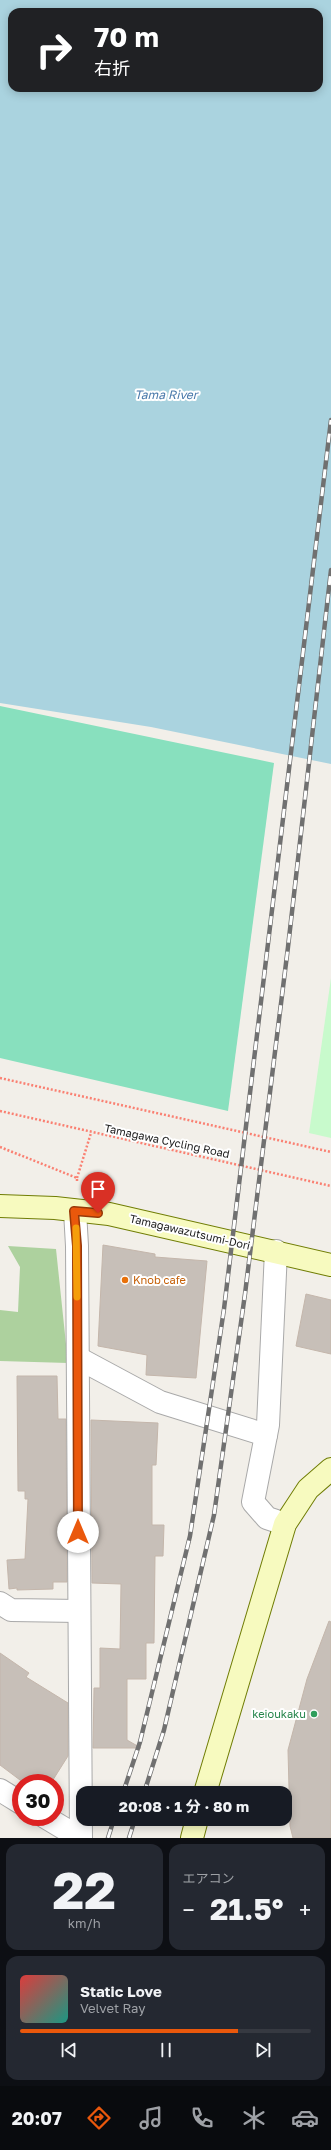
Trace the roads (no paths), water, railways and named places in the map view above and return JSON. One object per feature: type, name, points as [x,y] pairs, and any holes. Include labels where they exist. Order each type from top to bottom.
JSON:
[{"type":"street","name":"Tamagawazutsumi-Dori","points":[[0,1206],[55,1208],[109,1214],[276,1251],[331,1265]]},
{"type":"street","points":[[74,1211],[78,1358],[81,1838]]},
{"type":"street","points":[[276,1251],[266,1435],[253,1502],[267,1518],[285,1524]]},
{"type":"street","points":[[78,1358],[160,1402],[266,1435]]},
{"type":"street","points":[[207,1786],[285,1524],[308,1489],[331,1469]]},
{"type":"street","points":[[0,1603],[11,1610],[79,1611]]},
{"type":"street","points":[[0,1790],[12,1797]]},
{"type":"street","points":[[60,1826],[81,1838]]},
{"type":"street","points":[[192,1838],[195,1826]]},
{"type":"water","name":"Tama River","points":[[0,0],[331,0],[331,764],[151,727],[0,703]]},
{"type":"railway","points":[[125,1786],[140,1742],[190,1536],[224,1309],[331,420]]},
{"type":"railway","points":[[146,1786],[164,1730],[214,1515],[245,1294],[288,947],[331,570]]},
{"type":"railway","points":[[108,1838],[112,1826]]},
{"type":"railway","points":[[129,1838],[133,1826]]},
{"type":"place","name":"Knob cafe","points":[[125,1280]]},
{"type":"place","name":"keioukaku","points":[[314,1714]]}]
